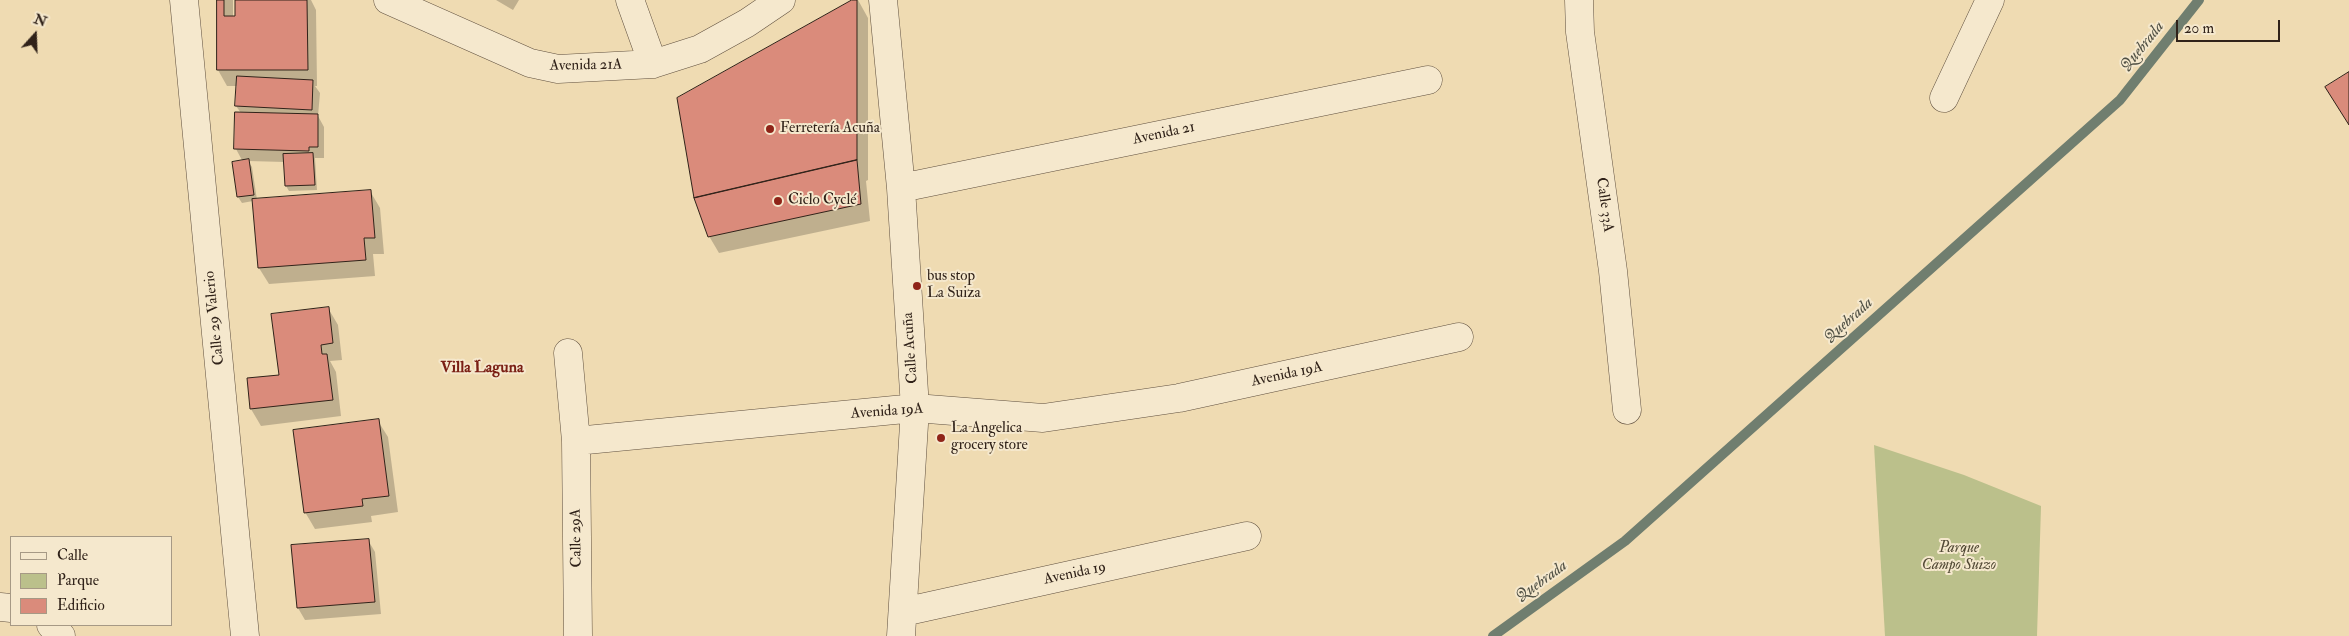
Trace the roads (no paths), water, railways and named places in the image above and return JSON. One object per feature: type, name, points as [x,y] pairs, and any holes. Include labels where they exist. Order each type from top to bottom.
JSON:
[{"type":"street","name":"Calle 29 Valerio","points":[[184,0],[246,636]]},
{"type":"street","name":"Avenida 21A","points":[[388,0],[530,63],[558,69],[653,64],[700,50],[747,24],[781,0]]},
{"type":"street","points":[[630,0],[653,64]]},
{"type":"street","name":"Calle Acuña","points":[[883,0],[901,188],[915,408],[902,624]]},
{"type":"street","name":"Calle 33A","points":[[1579,0],[1580,32],[1613,271],[1627,410]]},
{"type":"street","points":[[1944,98],[1990,0]]},
{"type":"street","name":"Avenida 21","points":[[901,188],[1428,80]]},
{"type":"street","name":"Avenida 19A","points":[[576,441],[915,408],[1043,418],[1178,398],[1458,337]]},
{"type":"street","points":[[568,353],[576,441]]},
{"type":"street","name":"Calle 29A","points":[[576,441],[578,636]]},
{"type":"street","name":"Avenida 19","points":[[902,624],[1248,536]]},
{"type":"street","points":[[52,626],[62,636]]},
{"type":"waterway","name":"Quebrada","points":[[1493,636],[1625,541],[2120,100],[2199,0]]},
{"type":"place","name":"Ferretería Acuña","points":[[770,129]]},
{"type":"place","name":"Ciclo Cyclé","points":[[778,201]]},
{"type":"place","name":"bus stop La Suiza","points":[[917,286]]},
{"type":"place","name":"La Angelica grocery store","points":[[941,438]]},
{"type":"district","name":"Villa Laguna","points":[[482,369]]},
{"type":"park label","name":"Parque Campo Suizo","points":[[1959,558]]}]
